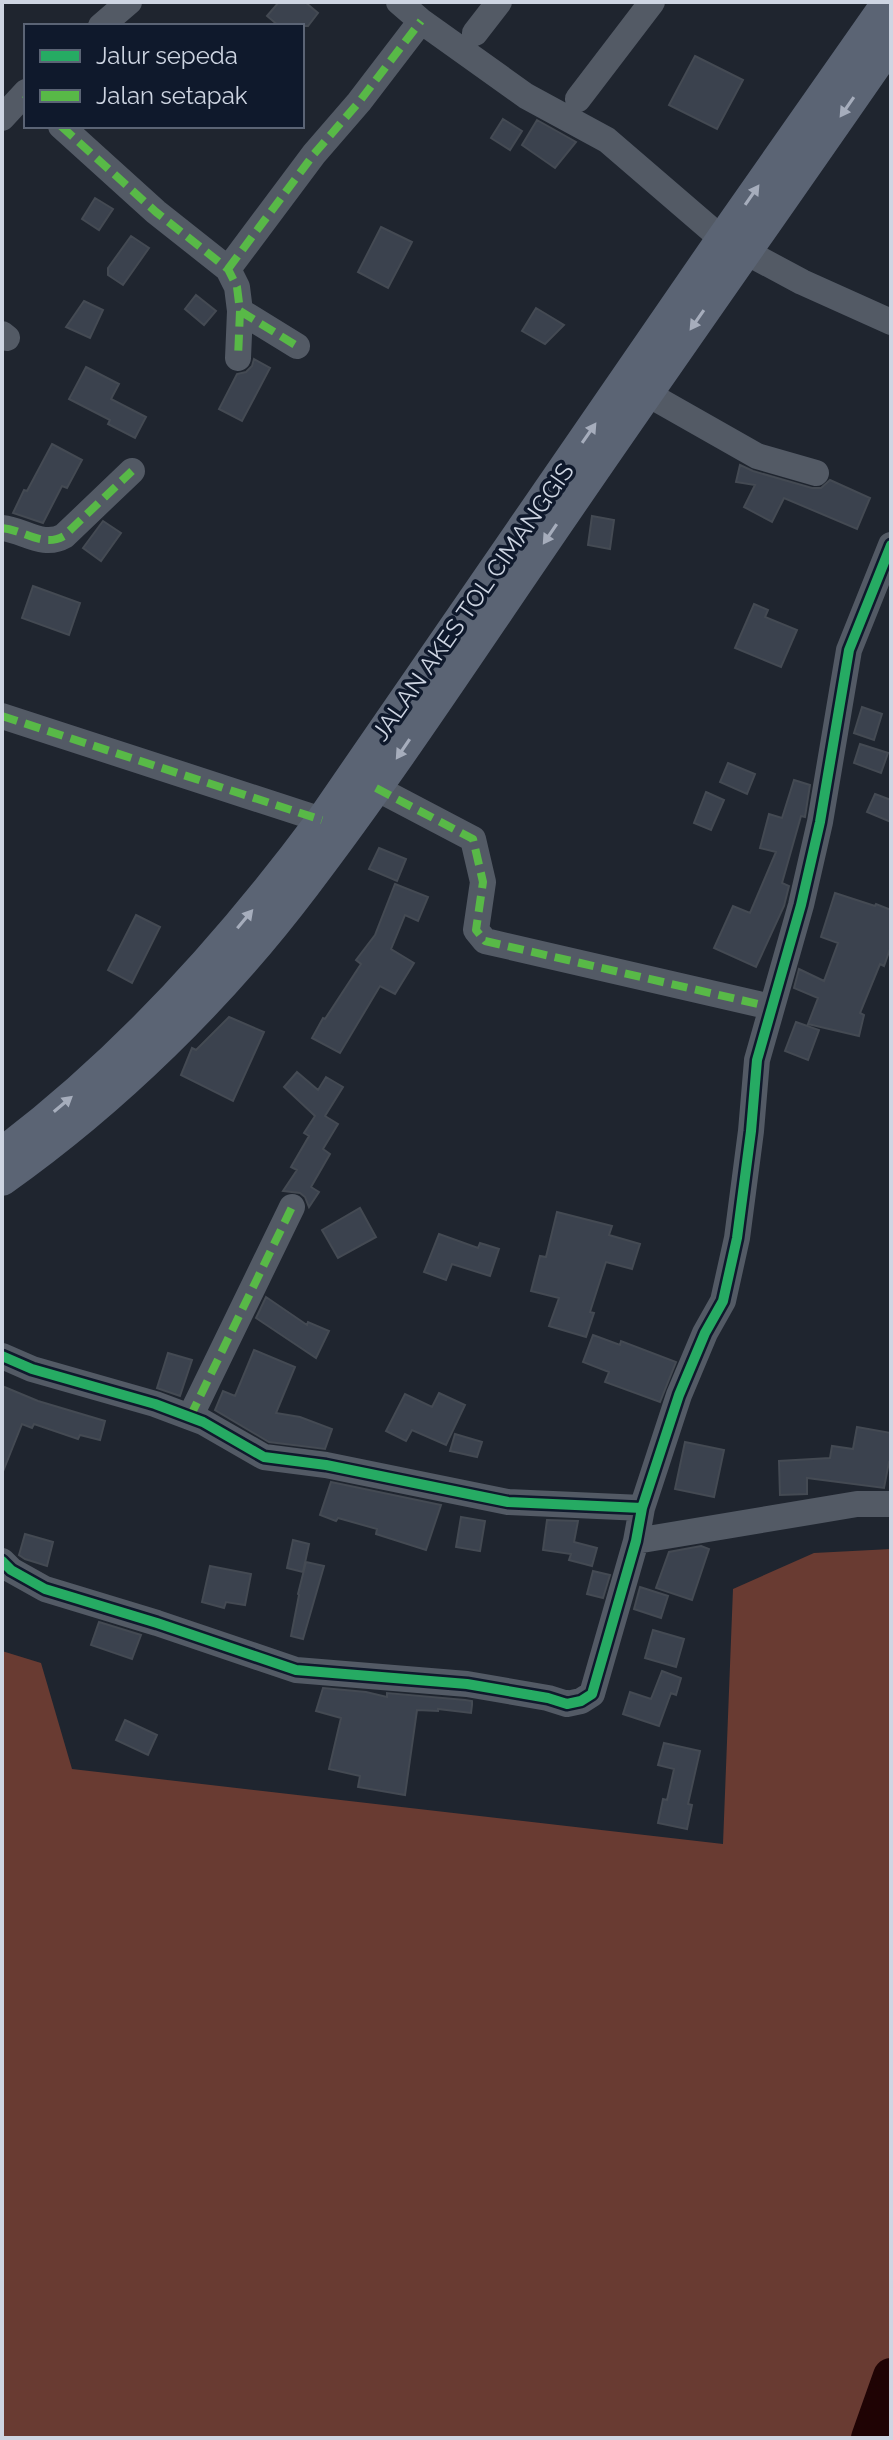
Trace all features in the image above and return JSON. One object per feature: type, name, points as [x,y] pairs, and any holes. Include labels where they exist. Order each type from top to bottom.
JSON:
[{"type":"main road","name":"JALAN AKES TOL CIMANGGIS","points":[[2,1153],[104,1070],[216,954],[292,882],[376,788],[646,393],[734,245],[888,2]]},
{"type":"main road","name":"JALAN AKES TOL CIMANGGIS","points":[[2,1180],[49,1147],[124,1083],[226,979],[292,882],[322,820],[734,245],[882,78],[891,43]]},
{"type":"street","points":[[103,24],[129,2]]},
{"type":"street","points":[[399,2],[526,96],[607,140],[734,245],[802,282],[891,322]]},
{"type":"street","points":[[475,33],[499,2]]},
{"type":"street","points":[[578,99],[652,2]]},
{"type":"street","points":[[228,269],[314,154],[359,102],[421,21]]},
{"type":"street","points":[[2,118],[24,95]]},
{"type":"street","points":[[63,128],[156,212],[228,269],[237,287],[240,311],[238,358]]},
{"type":"street","points":[[240,311],[297,346]]},
{"type":"street","points":[[646,393],[757,456],[816,473]]},
{"type":"street","points":[[2,528],[43,541],[54,541],[64,536],[132,471]]},
{"type":"street","points":[[2,1561],[11,1570],[45,1589],[296,1670],[467,1684],[567,1704],[581,1701],[592,1694],[636,1541],[642,1508],[679,1395],[705,1333],[723,1301],[737,1238],[755,1076],[820,822],[849,650],[891,545]]},
{"type":"street","points":[[2,716],[322,820]]},
{"type":"street","points":[[376,788],[473,839],[483,882],[476,930],[485,941],[771,1007]]},
{"type":"street","points":[[190,1417],[292,1207]]},
{"type":"street","points":[[2,1356],[32,1369],[155,1404],[203,1422],[264,1457],[326,1465],[508,1502],[642,1508]]},
{"type":"street","points":[[636,1541],[857,1504],[891,1504]]},
{"type":"shaded area","points":[[891,1549],[891,2438],[2,2438],[2,1651],[41,1663],[72,1769],[723,1844],[733,1589],[814,1553]]},
{"type":"building","points":[[279,2],[305,2],[318,13],[308,26],[277,24],[267,16]]},
{"type":"building","points":[[695,56],[743,80],[717,129],[669,105]]},
{"type":"building","points":[[503,119],[522,131],[510,150],[491,138]]},
{"type":"building","points":[[537,120],[576,142],[555,168],[522,145]]},
{"type":"building","points":[[95,198],[113,209],[99,230],[82,219]]},
{"type":"building","points":[[381,227],[412,242],[388,288],[358,272]]},
{"type":"building","points":[[131,236],[149,248],[123,285],[108,275],[108,268]]},
{"type":"building","points":[[196,295],[216,311],[204,325],[185,309]]},
{"type":"building","points":[[84,301],[103,310],[90,338],[66,327]]},
{"type":"building","points":[[536,308],[564,325],[545,344],[522,331]]},
{"type":"building","points":[[254,359],[270,368],[242,421],[219,409],[237,374],[246,372]]},
{"type":"building","points":[[86,367],[119,384],[111,399],[146,417],[135,438],[108,424],[110,420],[69,399]]},
{"type":"building","points":[[52,444],[82,460],[67,488],[62,486],[43,523],[13,513]]},
{"type":"building","points":[[740,465],[812,488],[821,488],[830,480],[870,498],[857,529],[784,498],[772,522],[744,507],[755,485],[736,482]]},
{"type":"building","points":[[592,516],[614,520],[610,549],[588,545]]},
{"type":"building","points":[[103,521],[121,533],[101,561],[83,548]]},
{"type":"building","points":[[33,586],[80,603],[69,635],[22,618]]},
{"type":"building","points":[[754,604],[768,610],[765,617],[797,630],[781,667],[735,648]]},
{"type":"building","points":[[862,707],[882,714],[874,740],[854,733]]},
{"type":"building","points":[[860,744],[888,753],[881,773],[854,763]]},
{"type":"building","points":[[728,763],[755,774],[747,794],[720,782]]},
{"type":"building","points":[[794,780],[810,785],[805,817],[801,816],[782,883],[789,886],[784,906],[756,967],[714,948],[733,906],[750,913],[776,852],[760,848],[769,814],[782,818]]},
{"type":"building","points":[[706,792],[724,800],[711,830],[694,823]]},
{"type":"building","points":[[875,794],[891,800],[891,822],[867,812]]},
{"type":"building","points":[[379,848],[406,859],[397,881],[369,869]]},
{"type":"building","points":[[395,884],[428,897],[418,921],[405,915],[391,949],[414,963],[395,994],[380,986],[340,1053],[312,1038],[361,964],[356,960],[375,935]]},
{"type":"building","points":[[835,893],[891,910],[891,946],[884,966],[880,964],[860,1013],[864,1015],[859,1036],[808,1024],[818,998],[794,988],[799,969],[824,981],[838,943],[821,937]]},
{"type":"building","points":[[136,915],[160,927],[132,983],[108,970]]},
{"type":"building","points":[[229,1017],[264,1032],[233,1101],[181,1075],[192,1048],[196,1050]]},
{"type":"building","points":[[796,1022],[819,1030],[808,1060],[785,1051]]},
{"type":"building","points":[[297,1072],[318,1090],[326,1077],[343,1087],[325,1116],[338,1124],[323,1149],[330,1154],[311,1187],[319,1192],[309,1207],[300,1193],[283,1191],[297,1170],[291,1167],[309,1136],[304,1133],[315,1116],[284,1087]]},
{"type":"building","points":[[360,1208],[376,1237],[338,1258],[322,1230]]},
{"type":"building","points":[[557,1212],[612,1226],[609,1235],[640,1244],[632,1269],[606,1262],[590,1312],[594,1313],[586,1337],[549,1326],[559,1298],[531,1291],[540,1256],[546,1257]]},
{"type":"building","points":[[439,1234],[478,1248],[480,1243],[499,1249],[490,1276],[452,1264],[446,1280],[424,1272]]},
{"type":"building","points":[[266,1297],[307,1325],[308,1322],[329,1331],[316,1358],[256,1318]]},
{"type":"building","points":[[593,1335],[620,1345],[621,1341],[676,1362],[660,1402],[605,1382],[609,1372],[583,1362]]},
{"type":"building","points":[[254,1350],[295,1367],[276,1413],[300,1417],[332,1429],[325,1449],[269,1442],[215,1410],[223,1391],[235,1396]]},
{"type":"building","points":[[168,1353],[192,1360],[180,1396],[157,1388]]},
{"type":"building","points":[[2,1386],[38,1401],[105,1421],[100,1440],[80,1435],[78,1439],[34,1424],[32,1428],[22,1424],[2,1474]]},
{"type":"building","points":[[439,1393],[465,1405],[446,1445],[412,1430],[406,1441],[386,1431],[405,1394],[432,1407]]},
{"type":"building","points":[[857,1427],[891,1433],[891,1462],[884,1488],[807,1478],[807,1494],[780,1495],[779,1461],[830,1458],[832,1446],[853,1449]]},
{"type":"building","points":[[455,1434],[482,1442],[477,1457],[450,1451]]},
{"type":"building","points":[[685,1442],[724,1450],[714,1497],[675,1489]]},
{"type":"building","points":[[331,1482],[441,1505],[426,1550],[376,1534],[377,1529],[320,1515]]},
{"type":"building","points":[[461,1517],[485,1521],[480,1551],[456,1547]]},
{"type":"building","points":[[547,1520],[578,1521],[574,1542],[597,1548],[592,1566],[569,1560],[571,1554],[543,1550]]},
{"type":"building","points":[[25,1534],[53,1542],[47,1566],[19,1555]]},
{"type":"building","points":[[293,1540],[309,1544],[303,1572],[287,1568]]},
{"type":"building","points":[[701,1546],[709,1549],[692,1600],[656,1588],[669,1552]]},
{"type":"building","points":[[306,1562],[324,1566],[303,1639],[291,1636]]},
{"type":"building","points":[[210,1566],[251,1574],[245,1605],[226,1602],[224,1608],[202,1602]]},
{"type":"building","points":[[593,1571],[610,1575],[603,1598],[587,1594]]},
{"type":"building","points":[[640,1587],[668,1596],[661,1618],[634,1609]]},
{"type":"building","points":[[99,1622],[141,1635],[132,1659],[91,1645]]},
{"type":"building","points":[[653,1630],[684,1639],[676,1667],[645,1658]]},
{"type":"building","points":[[662,1671],[681,1678],[676,1695],[671,1693],[659,1726],[623,1714],[630,1692],[651,1699]]},
{"type":"building","points":[[323,1688],[387,1697],[387,1693],[472,1701],[471,1713],[417,1710],[405,1795],[358,1787],[360,1776],[329,1769],[341,1718],[316,1711]]},
{"type":"building","points":[[125,1720],[157,1735],[148,1755],[116,1740]]},
{"type":"building","points":[[664,1743],[700,1751],[688,1804],[692,1805],[687,1829],[658,1823],[674,1769],[658,1765]]},
{"type":"waterway","points":[[869,2438],[891,2376]]},
{"type":"marked path","points":[[228,269],[314,154],[359,102],[421,21]]},
{"type":"marked path","points":[[63,128],[156,212],[228,269],[237,287],[240,311],[238,358]]},
{"type":"marked path","points":[[240,311],[297,346]]},
{"type":"marked path","points":[[2,528],[41,539],[64,536],[132,471]]},
{"type":"marked path","points":[[2,716],[322,820]]},
{"type":"marked path","points":[[376,788],[473,839],[483,882],[476,930],[485,941],[771,1007]]},
{"type":"marked path","points":[[190,1417],[292,1207]]},
{"type":"cycle path","points":[[2,1561],[11,1570],[45,1589],[296,1670],[467,1684],[567,1704],[581,1701],[592,1694],[636,1541],[642,1508],[679,1395],[705,1333],[723,1301],[737,1238],[757,1060],[801,905],[820,822],[849,650],[891,545]]},
{"type":"cycle path","points":[[2,1356],[32,1369],[155,1404],[203,1422],[264,1457],[326,1465],[508,1502],[642,1508]]}]
